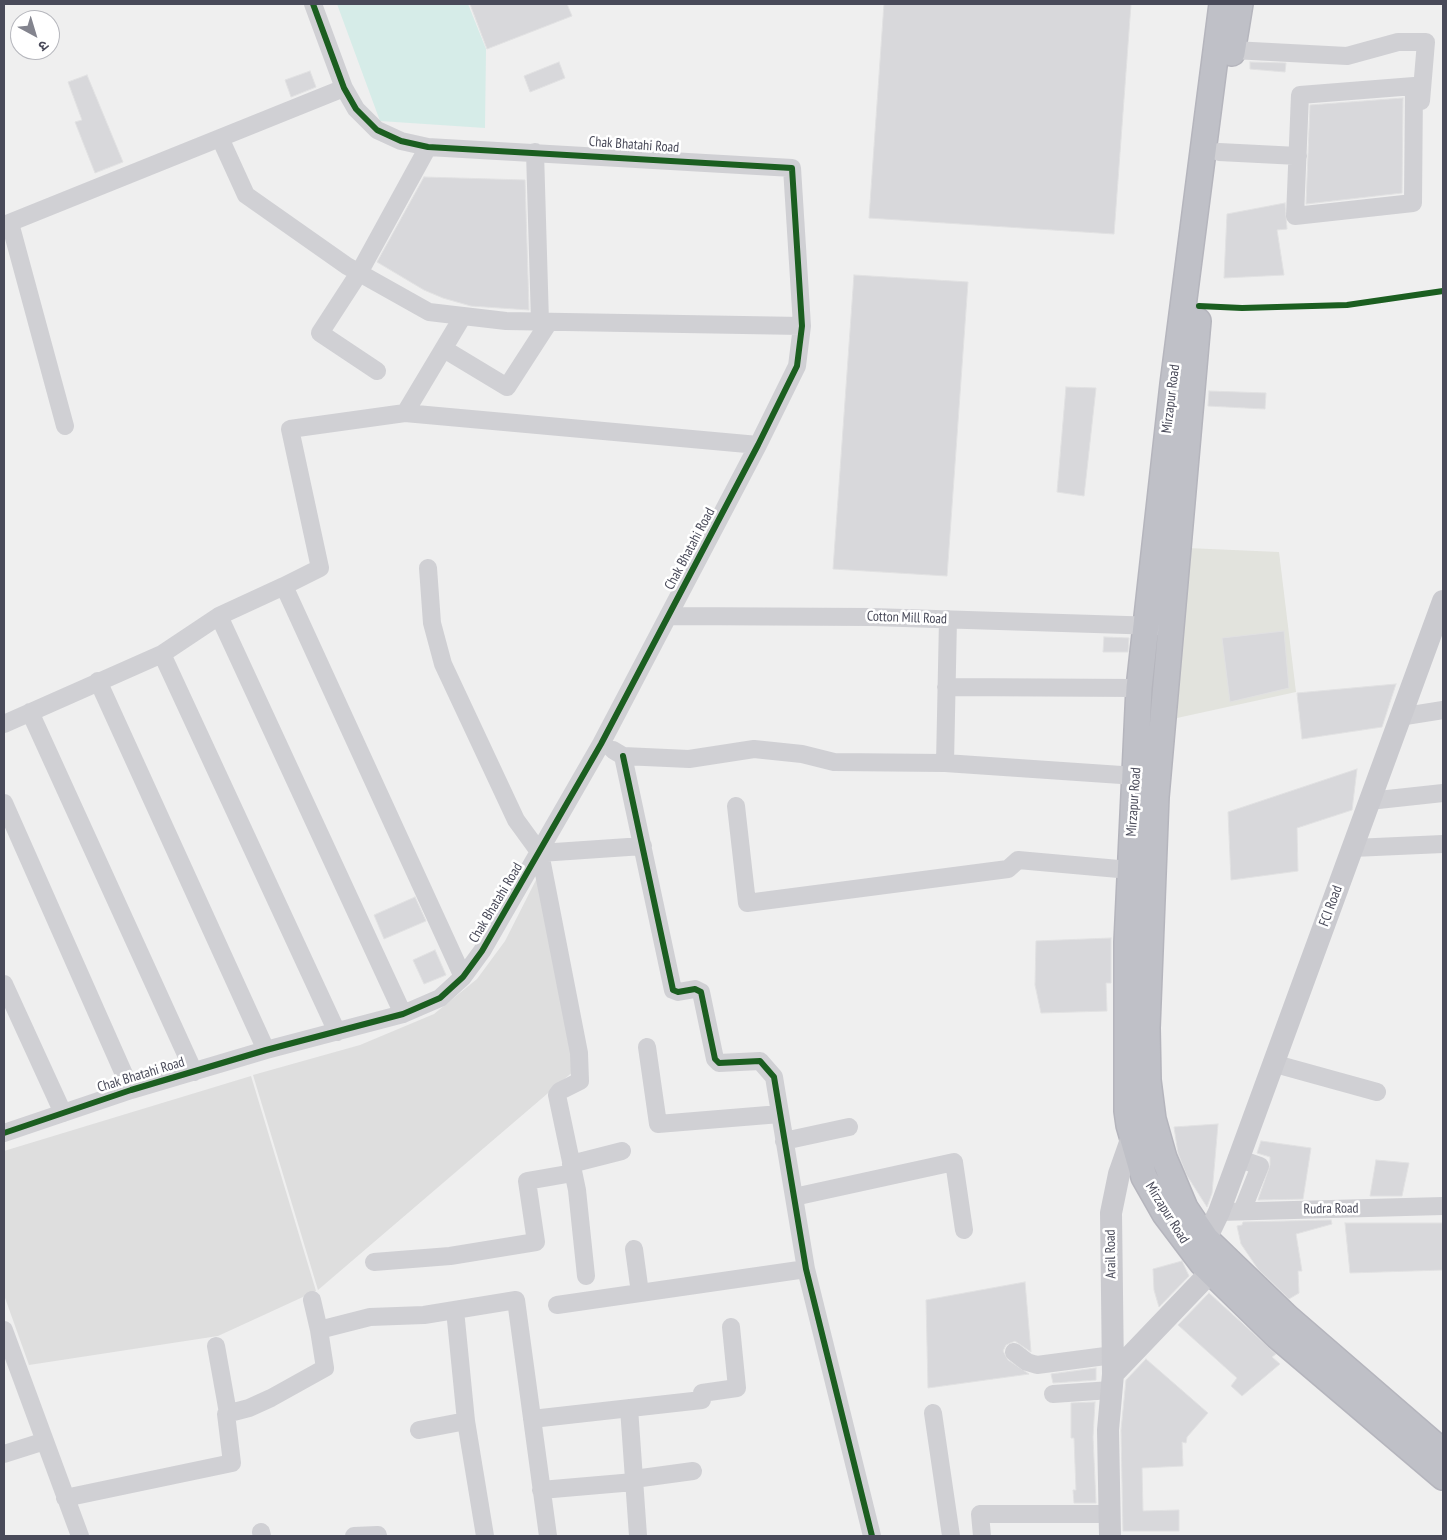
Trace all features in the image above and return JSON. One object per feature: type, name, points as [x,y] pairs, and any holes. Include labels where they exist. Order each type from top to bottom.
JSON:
[{"type":"highway","name":"Mirzapur Road","points":[[1222,4],[1145,626],[1139,688],[1127,952],[1127,1111],[1132,1137],[1144,1177],[1182,1239],[1287,1318],[1443,1452]]},
{"type":"highway","name":"Mirzapur Road","points":[[1240,4],[1219,152],[1194,354],[1156,797],[1147,1019],[1148,1080],[1152,1119],[1164,1158],[1185,1208],[1206,1239],[1218,1265],[1277,1336],[1443,1478]]},
{"type":"main road","name":"FCI Road","points":[[1206,1239],[1219,1212],[1272,1063],[1443,601]]},
{"type":"main road","name":"Arail Road","points":[[1110,1536],[1108,1430],[1112,1373],[1111,1213],[1119,1174],[1132,1137]]},
{"type":"main road","points":[[1112,1373],[1218,1265]]},
{"type":"street","name":"Chak Bhatahi Road","points":[[4,1133],[131,1090],[266,1050],[403,1014],[440,998],[463,977],[482,951],[540,854],[601,744],[758,446],[797,366],[802,326],[792,168],[428,146],[401,141],[377,130],[356,108],[344,88],[313,4]]},
{"type":"street","points":[[1233,50],[1348,56],[1398,42],[1426,42],[1421,112],[1420,192]]},
{"type":"street","points":[[1414,86],[1412,203],[1295,216],[1298,156],[1300,95],[1414,86]]},
{"type":"street","points":[[64,426],[7,224],[344,88]]},
{"type":"street","points":[[220,138],[246,195],[296,232],[359,273],[429,312],[506,321],[802,326]]},
{"type":"street","points":[[377,371],[320,333],[359,273],[428,146]]},
{"type":"street","points":[[444,349],[507,387],[544,322],[535,152]]},
{"type":"street","points":[[1219,152],[1298,156]]},
{"type":"street","points":[[405,413],[463,316]]},
{"type":"street","points":[[4,724],[162,654],[219,616],[320,568],[290,430],[405,413],[758,446]]},
{"type":"street","points":[[428,568],[432,623],[443,664],[516,820],[540,854],[579,1053],[580,1081],[560,1091],[558,1095],[572,1168],[586,1276]]},
{"type":"street","points":[[284,586],[463,977]]},
{"type":"street","points":[[219,616],[403,1014]]},
{"type":"street","name":"Cotton Mill Road","points":[[668,616],[948,619],[1170,628]]},
{"type":"street","points":[[945,763],[948,619]]},
{"type":"street","points":[[162,654],[337,1032]]},
{"type":"street","points":[[98,681],[266,1050]]},
{"type":"street","points":[[946,687],[1139,688]]},
{"type":"street","points":[[1399,718],[1443,710]]},
{"type":"street","points":[[30,712],[194,1072]]},
{"type":"street","points":[[601,744],[623,756],[689,759],[754,749],[802,754],[834,762],[945,763],[1136,776]]},
{"type":"street","points":[[623,756],[673,990],[678,992],[695,989],[701,992],[715,1059],[719,1063],[760,1061],[766,1065],[774,1077],[806,1268],[872,1536]]},
{"type":"street","points":[[1369,801],[1443,793]]},
{"type":"street","points":[[4,803],[131,1090]]},
{"type":"street","points":[[736,806],[747,903],[1008,869],[1018,860],[1130,870]]},
{"type":"street","points":[[1353,848],[1443,844]]},
{"type":"street","points":[[540,854],[643,846]]},
{"type":"street","points":[[4,985],[63,1113]]},
{"type":"street","points":[[647,1047],[658,1124],[780,1114]]},
{"type":"street","points":[[1272,1063],[1377,1092]]},
{"type":"street","points":[[784,1141],[849,1127]]},
{"type":"street","points":[[374,1262],[450,1256],[536,1242],[527,1181],[572,1168],[622,1150]]},
{"type":"street","points":[[1238,1158],[1260,1166],[1242,1211]]},
{"type":"street","points":[[794,1197],[954,1162],[964,1230]]},
{"type":"street","name":"Rudra Road","points":[[1219,1212],[1443,1206]]},
{"type":"street","points":[[634,1249],[640,1293]]},
{"type":"street","points":[[557,1305],[806,1268]]},
{"type":"street","points":[[228,1413],[249,1408],[271,1398],[325,1368],[312,1300]]},
{"type":"street","points":[[319,1330],[370,1317],[424,1315],[516,1300],[548,1536]]},
{"type":"street","points":[[454,1310],[466,1421],[485,1536]]},
{"type":"street","points":[[532,1419],[702,1400],[702,1393],[737,1388],[731,1327]]},
{"type":"street","points":[[4,1330],[80,1536]]},
{"type":"street","points":[[65,1498],[232,1463],[226,1414],[228,1413],[216,1346]]},
{"type":"street","points":[[1014,1352],[1027,1362],[1037,1365],[1112,1373]]},
{"type":"street","points":[[1053,1394],[1112,1373]]},
{"type":"street","points":[[629,1408],[638,1536]]},
{"type":"street","points":[[933,1413],[951,1536]]},
{"type":"street","points":[[419,1430],[466,1421]]},
{"type":"street","points":[[4,1454],[44,1441]]},
{"type":"street","points":[[541,1490],[634,1481],[693,1471]]},
{"type":"street","points":[[982,1536],[980,1514],[1110,1514]]},
{"type":"street","points":[[354,1536],[378,1534]]},
{"type":"shaded area","points":[[337,4],[468,4],[486,49],[485,128],[380,121]]},
{"type":"shaded area","points":[[1187,548],[1279,552],[1296,692],[1177,718]]},
{"type":"shaded area","points":[[537,878],[575,1070],[318,1290],[253,1075],[360,1045],[434,1014],[477,979],[505,941]]},
{"type":"shaded area","points":[[251,1076],[316,1291],[218,1336],[29,1365],[4,1295],[4,1151]]},
{"type":"building","points":[[470,4],[567,4],[572,16],[487,49]]},
{"type":"building","points":[[884,4],[1131,4],[1114,234],[869,218]]},
{"type":"building","points":[[559,62],[565,78],[530,92],[524,76]]},
{"type":"building","points":[[1250,62],[1286,63],[1285,72],[1250,69]]},
{"type":"building","points":[[310,71],[316,87],[291,97],[285,80]]},
{"type":"building","points":[[87,75],[123,162],[95,173],[75,122],[82,120],[68,82]]},
{"type":"building","points":[[1403,98],[1402,193],[1306,204],[1310,105]]},
{"type":"building","points":[[424,177],[525,180],[529,310],[471,306],[443,298],[424,290],[377,262]]},
{"type":"building","points":[[1285,203],[1287,229],[1277,230],[1284,275],[1224,278],[1227,214]]},
{"type":"building","points":[[854,275],[968,282],[947,576],[833,569]]},
{"type":"building","points":[[1066,387],[1096,388],[1084,496],[1057,492]]},
{"type":"building","points":[[1209,391],[1266,393],[1265,409],[1208,406]]},
{"type":"building","points":[[1284,631],[1289,688],[1230,702],[1222,638]]},
{"type":"building","points":[[1104,637],[1129,638],[1128,652],[1103,652]]},
{"type":"building","points":[[1396,684],[1382,727],[1302,739],[1297,693]]},
{"type":"building","points":[[1357,769],[1352,810],[1297,828],[1298,871],[1231,880],[1228,812]]},
{"type":"building","points":[[415,897],[426,921],[384,939],[374,915]]},
{"type":"building","points":[[1111,938],[1111,983],[1106,983],[1107,1011],[1041,1013],[1035,985],[1036,941]]},
{"type":"building","points":[[435,950],[446,975],[424,984],[413,960]]},
{"type":"building","points":[[1218,1124],[1212,1193],[1207,1207],[1186,1174],[1178,1153],[1174,1127]]},
{"type":"building","points":[[1261,1141],[1311,1148],[1303,1199],[1258,1200],[1270,1165],[1270,1157],[1257,1153]]},
{"type":"building","points":[[1376,1160],[1409,1163],[1402,1196],[1370,1196]]},
{"type":"building","points":[[1331,1220],[1332,1224],[1296,1234],[1302,1271],[1298,1271],[1299,1293],[1289,1299],[1258,1269],[1241,1244],[1237,1226],[1242,1225],[1243,1222]]},
{"type":"building","points":[[1345,1223],[1443,1223],[1443,1270],[1350,1273]]},
{"type":"building","points":[[1182,1261],[1189,1276],[1159,1307],[1154,1290],[1153,1269]]},
{"type":"building","points":[[1025,1282],[1031,1352],[1015,1341],[1006,1345],[1003,1351],[1008,1360],[1029,1374],[928,1388],[926,1300]]},
{"type":"building","points":[[1209,1293],[1276,1354],[1272,1357],[1280,1364],[1242,1396],[1231,1386],[1237,1378],[1178,1325]]},
{"type":"building","points":[[1146,1359],[1208,1413],[1187,1437],[1186,1443],[1182,1442],[1183,1466],[1142,1468],[1143,1511],[1179,1510],[1179,1531],[1123,1531],[1121,1430],[1126,1380]]},
{"type":"building","points":[[1096,1368],[1096,1380],[1053,1383],[1051,1374]]},
{"type":"building","points":[[1095,1402],[1093,1437],[1096,1503],[1074,1503],[1073,1490],[1076,1490],[1074,1438],[1071,1438],[1071,1403]]},
{"type":"cycle path","points":[[4,1133],[131,1090],[266,1050],[403,1014],[440,998],[463,977],[482,951],[601,744],[758,445],[797,366],[802,326],[792,168],[428,147],[401,141],[377,130],[356,109],[344,88],[313,4]]},
{"type":"cycle path","points":[[1199,306],[1242,308],[1347,305],[1443,291]]},
{"type":"cycle path","points":[[623,756],[673,990],[678,992],[695,989],[701,992],[715,1059],[719,1063],[760,1061],[774,1077],[806,1269],[872,1536]]}]
